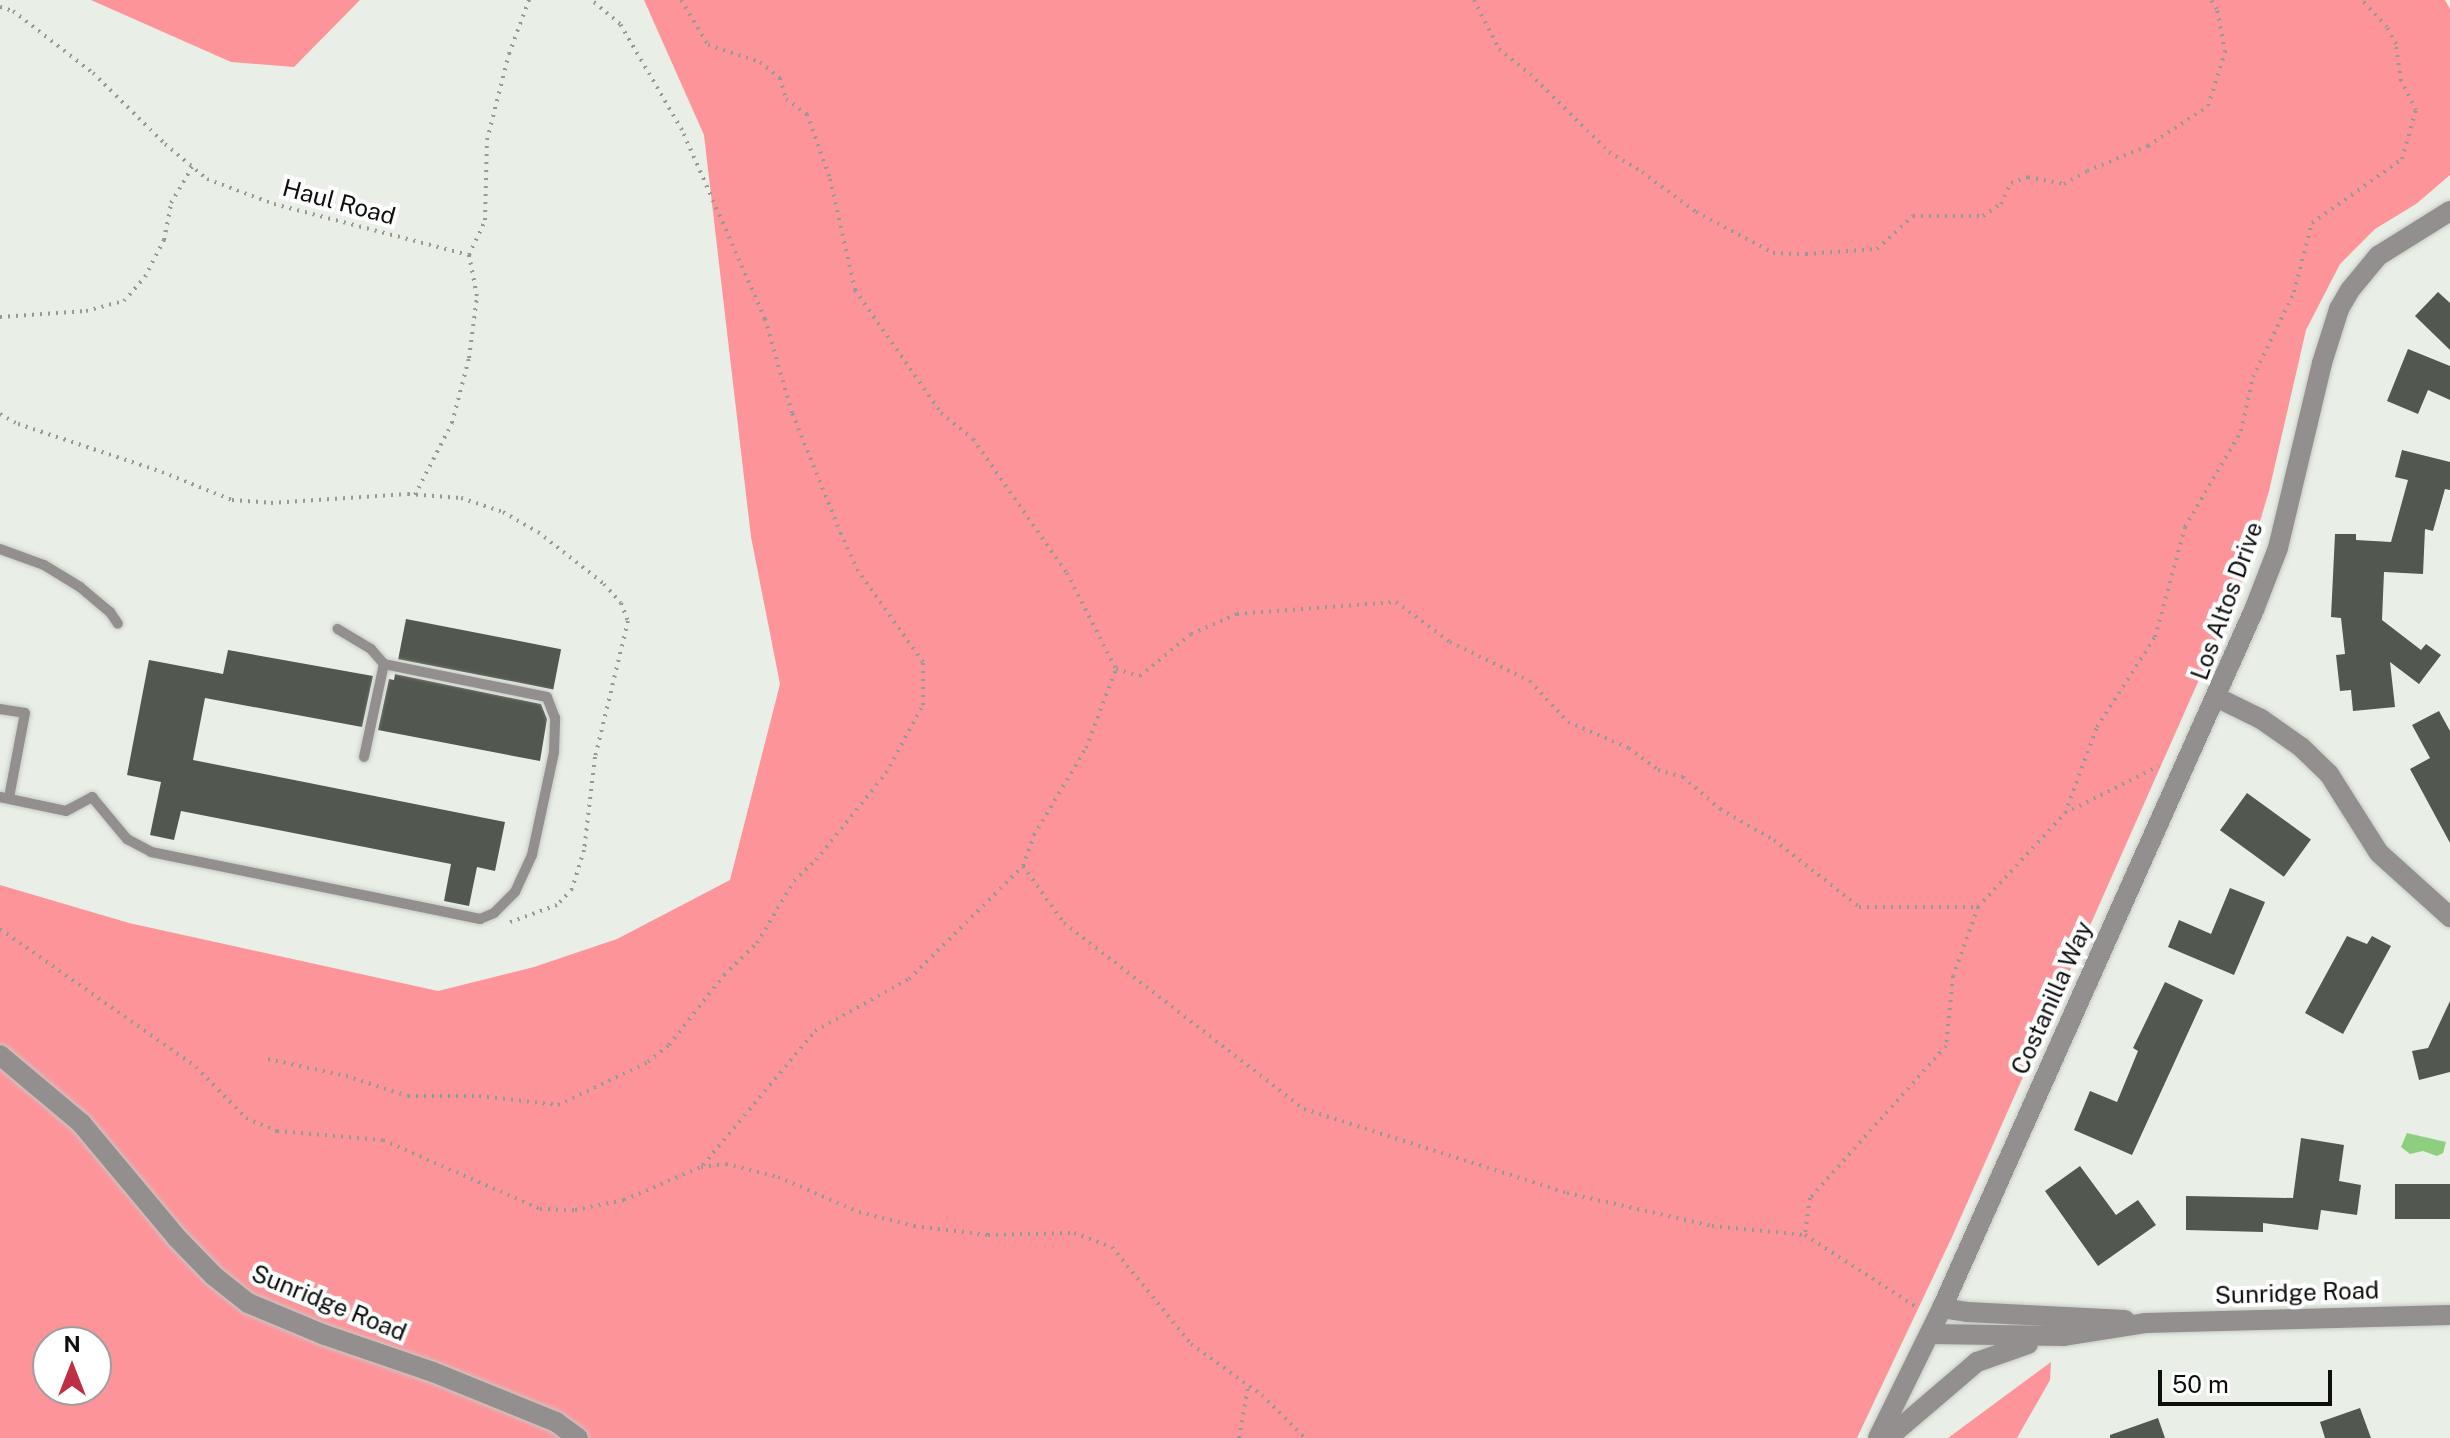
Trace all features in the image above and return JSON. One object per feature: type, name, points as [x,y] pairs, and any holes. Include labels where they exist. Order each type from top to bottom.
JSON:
[{"type":"street","name":"Los Altos Drive","points":[[2450,211],[2378,256],[2356,281],[2339,309],[2322,363],[2278,548],[2216,697],[2261,719],[2301,747],[2329,774],[2379,853],[2450,917]]},
{"type":"street","name":"Costanilla Way","points":[[1936,1321],[2216,697]]},
{"type":"street","name":"Sunridge Road","points":[[0,1055],[81,1123],[177,1238],[214,1276],[248,1303],[488,1394],[556,1422],[578,1438]]},
{"type":"street","name":"Sunridge Road","points":[[1936,1321],[1967,1312],[2099,1316],[2145,1323]]},
{"type":"street","name":"Sunridge Road","points":[[1936,1321],[2064,1336],[2145,1323],[2450,1315]]},
{"type":"street","points":[[1878,1438],[1936,1321]]},
{"type":"street","points":[[1888,1438],[1977,1362],[2009,1348],[2064,1336]]},
{"type":"lane","points":[[0,549],[44,565],[80,587],[110,612],[118,624]]},
{"type":"lane","points":[[0,709],[25,713],[5,798],[66,811],[92,797],[127,839],[151,852],[480,919],[494,913],[515,892],[532,855],[554,752],[555,718],[547,697],[384,664],[371,649],[338,629]]},
{"type":"lane","points":[[364,757],[384,664]]},
{"type":"path","points":[[415,495],[452,423],[469,358],[477,296],[469,255],[485,220],[487,140],[509,54],[529,0]]},
{"type":"path","points":[[268,1059],[346,1076],[408,1096],[479,1096],[558,1105],[648,1062],[669,1045],[724,975],[757,943],[794,881],[816,860],[886,773],[923,705],[923,662],[858,571],[841,534],[792,413],[765,319],[682,130],[620,24],[591,0]]},
{"type":"path","points":[[681,0],[708,45],[760,62],[780,78],[786,99],[807,114],[830,179],[855,290],[941,413],[973,439],[1059,561],[1116,669],[1140,676],[1191,634],[1237,614],[1396,602],[1450,642],[1530,681],[1568,722],[1629,748],[1658,770],[1683,777],[1720,809],[1774,840],[1859,907],[1978,907]]},
{"type":"path","points":[[1474,0],[1499,49],[1530,74],[1609,152],[1696,212],[1773,253],[1806,254],[1877,249],[1913,216],[1983,216],[2001,204],[2011,183],[2028,177],[2064,184],[2148,146],[2208,106],[2225,52],[2217,9],[2211,0]]},
{"type":"path","points":[[2065,813],[2097,727],[2155,637],[2185,527],[2241,431],[2253,377],[2294,292],[2312,223],[2402,159],[2416,110],[2401,81],[2396,44],[2387,27],[2362,0]]},
{"type":"path","name":"Haul Road","points":[[0,7],[13,11],[93,73],[207,179],[274,204],[469,255]]},
{"type":"path","points":[[0,317],[86,311],[124,301],[145,277],[158,252],[171,203],[192,166]]},
{"type":"path","points":[[0,414],[18,424],[162,472],[232,500],[271,503],[415,495],[461,498],[503,512],[538,532],[604,584],[621,603],[628,621],[595,757],[584,850],[572,889],[557,905],[526,917],[486,929],[480,919]]},
{"type":"path","points":[[701,1167],[815,1031],[909,979],[1023,866],[1034,835],[1086,748],[1116,669]]},
{"type":"path","points":[[1805,1235],[1810,1198],[1946,1046],[1953,976],[1978,907],[2065,813],[2192,750]]},
{"type":"path","points":[[1023,866],[1064,923],[1304,1109],[1567,1193],[1712,1226],[1805,1235],[1936,1321]]},
{"type":"path","points":[[0,929],[196,1067],[246,1118],[277,1131],[383,1140],[540,1209],[575,1210],[624,1200],[701,1167],[726,1164],[778,1177],[859,1212],[914,1226],[988,1235],[1074,1233],[1112,1247],[1191,1344],[1262,1395],[1305,1438]]},
{"type":"path","points":[[1239,1438],[1248,1387]]},
{"type":"shaded area","points":[[91,0],[360,0],[294,67],[231,62]]},
{"type":"shaded area","points":[[644,0],[2445,0],[2450,9],[2450,175],[2416,204],[2375,229],[2340,264],[2306,330],[2269,491],[2241,585],[1952,1237],[1857,1438],[0,1438],[0,885],[129,923],[438,991],[534,967],[617,939],[730,880],[780,684],[751,537],[704,135]]},
{"type":"shaded area","points":[[2407,1133],[2446,1142],[2443,1153],[2437,1156],[2423,1151],[2410,1154],[2401,1147]]},
{"type":"shaded area","points":[[2051,1362],[2050,1380],[2017,1438],[1948,1438]]},
{"type":"building","points":[[2438,292],[2450,303],[2450,350],[2415,316]]},
{"type":"building","points":[[2408,349],[2450,366],[2450,400],[2428,390],[2418,414],[2387,401]]},
{"type":"building","points":[[2402,450],[2450,462],[2450,490],[2445,489],[2433,531],[2425,529],[2423,574],[2384,572],[2382,620],[2421,650],[2426,644],[2441,655],[2419,684],[2390,662],[2395,707],[2353,711],[2351,690],[2340,691],[2336,655],[2345,654],[2341,618],[2331,617],[2335,534],[2356,534],[2356,540],[2391,542],[2408,480],[2395,477]]},
{"type":"building","points":[[406,619],[561,649],[553,689],[398,659]]},
{"type":"building","points":[[228,650],[373,676],[362,727],[205,698],[193,760],[505,822],[495,871],[477,867],[469,906],[444,901],[451,864],[181,811],[174,840],[150,835],[161,782],[127,775],[149,660],[223,674]]},
{"type":"building","points":[[395,674],[541,704],[547,719],[540,761],[378,730],[389,679],[394,680]]},
{"type":"building","points":[[2439,711],[2450,731],[2450,843],[2410,769],[2430,758],[2412,725]]},
{"type":"building","points":[[2247,793],[2311,839],[2284,877],[2220,830]]},
{"type":"building","points":[[2230,888],[2265,902],[2234,975],[2168,947],[2179,920],[2211,934]]},
{"type":"building","points":[[2347,936],[2367,944],[2372,936],[2391,946],[2343,1034],[2305,1013]]},
{"type":"building","points":[[2165,982],[2203,1000],[2132,1155],[2074,1130],[2090,1091],[2117,1102],[2138,1051],[2133,1048]]},
{"type":"building","points":[[2450,1001],[2450,1072],[2419,1080],[2412,1051],[2428,1048]]},
{"type":"building","points":[[2301,1138],[2344,1145],[2339,1181],[2361,1185],[2357,1215],[2321,1210],[2318,1230],[2263,1223],[2263,1232],[2186,1230],[2186,1196],[2293,1198]]},
{"type":"building","points":[[2080,1166],[2116,1215],[2138,1200],[2156,1225],[2098,1266],[2045,1191]]},
{"type":"building","points":[[2395,1184],[2450,1184],[2450,1219],[2395,1219]]},
{"type":"building","points":[[2360,1408],[2371,1438],[2325,1438],[2320,1422]]},
{"type":"building","points":[[2158,1418],[2165,1438],[2110,1438],[2110,1435]]}]
